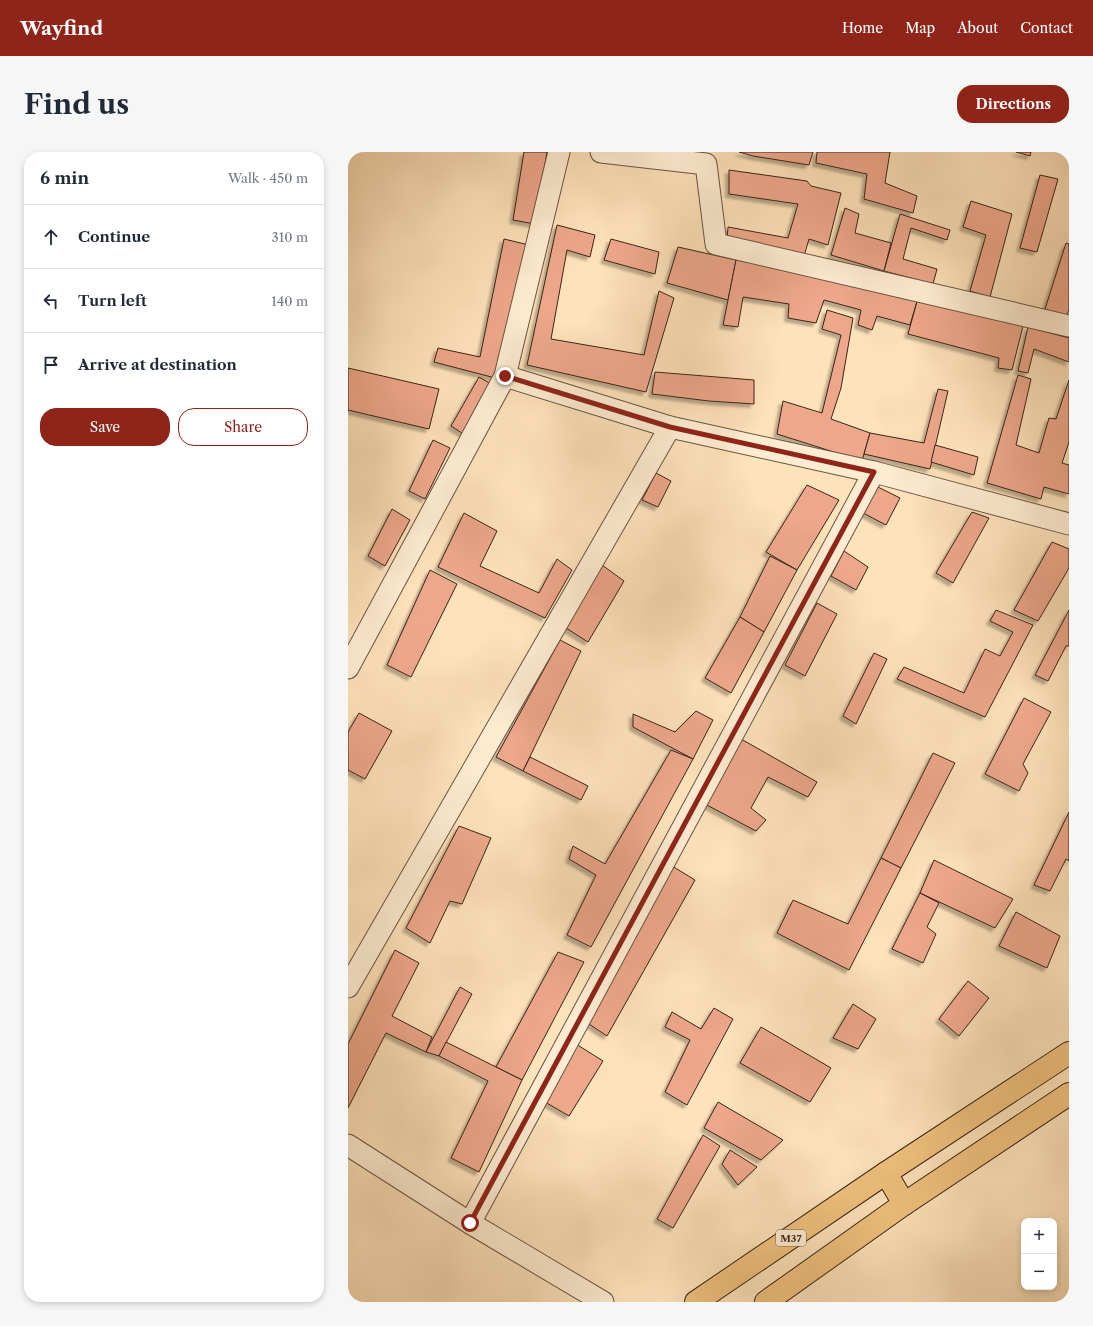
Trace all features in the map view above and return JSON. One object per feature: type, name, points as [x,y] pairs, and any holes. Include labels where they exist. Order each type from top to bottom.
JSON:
[{"type":"highway","name":"M37","points":[[696,1302],[886,1173],[1069,1053]]},
{"type":"highway","points":[[766,1302],[904,1204],[1069,1094]]},
{"type":"highway","points":[[886,1173],[904,1204]]},
{"type":"street","points":[[348,668],[505,376],[559,152]]},
{"type":"street","points":[[601,152],[706,164],[716,244],[1069,326]]},
{"type":"street","points":[[505,376],[670,427],[874,472],[1069,524]]},
{"type":"street","points":[[348,987],[670,427]]},
{"type":"street","points":[[470,1223],[874,472]]},
{"type":"street","points":[[348,1145],[470,1223],[603,1302]]},
{"type":"building","points":[[524,152],[547,152],[535,224],[513,220]]},
{"type":"building","points":[[739,152],[813,152],[809,165],[753,156]]},
{"type":"building","points":[[817,152],[890,152],[885,183],[917,196],[913,213],[864,199],[867,174],[816,163]]},
{"type":"building","points":[[1016,152],[1031,152],[1030,156]]},
{"type":"building","points":[[729,170],[807,181],[811,186],[841,193],[828,245],[809,239],[804,256],[727,239],[728,227],[788,238],[798,204],[729,194]]},
{"type":"building","points":[[1040,175],[1058,179],[1037,252],[1020,248]]},
{"type":"building","points":[[971,201],[1012,214],[990,297],[970,291],[986,235],[963,227]]},
{"type":"building","points":[[845,208],[859,214],[855,233],[891,243],[884,271],[831,255]]},
{"type":"building","points":[[900,214],[950,230],[947,240],[911,228],[903,259],[937,269],[933,284],[884,271]]},
{"type":"building","points":[[557,225],[595,235],[590,257],[567,250],[551,339],[644,355],[659,291],[674,298],[646,392],[527,365]]},
{"type":"building","points":[[504,239],[529,245],[499,379],[434,362],[438,348],[480,357]]},
{"type":"building","points":[[611,239],[659,252],[655,274],[604,260]]},
{"type":"building","points":[[1066,243],[1069,244],[1069,310],[1066,317],[1045,309]]},
{"type":"building","points":[[678,247],[736,260],[728,300],[667,283]]},
{"type":"building","points":[[736,260],[862,281],[918,298],[910,325],[877,316],[872,330],[858,325],[861,310],[824,300],[816,323],[788,318],[789,304],[743,297],[738,327],[723,325]]},
{"type":"building","points":[[918,298],[1023,326],[1012,370],[998,368],[999,358],[908,334]]},
{"type":"building","points":[[827,310],[853,318],[841,388],[831,419],[870,433],[862,461],[777,434],[783,401],[822,413],[841,335],[822,329]]},
{"type":"building","points":[[1028,327],[1069,338],[1069,362],[1034,349],[1028,373],[1018,371]]},
{"type":"building","points":[[348,368],[439,389],[429,429],[348,410]]},
{"type":"building","points":[[655,372],[754,380],[754,404],[709,401],[652,394]]},
{"type":"building","points":[[1018,375],[1031,379],[1016,445],[1039,453],[1049,418],[1056,419],[1069,380],[1069,442],[1062,463],[1069,465],[1069,494],[1044,487],[1041,499],[987,483]]},
{"type":"building","points":[[479,377],[493,385],[465,435],[451,426]]},
{"type":"building","points":[[938,389],[948,391],[930,469],[864,454],[870,433],[924,443]]},
{"type":"building","points":[[433,440],[450,448],[425,499],[409,491]]},
{"type":"building","points":[[935,445],[978,457],[974,475],[931,462]]},
{"type":"building","points":[[656,473],[671,481],[658,507],[642,500]]},
{"type":"building","points":[[807,485],[839,500],[797,570],[766,552]]},
{"type":"building","points":[[876,486],[900,498],[886,525],[863,513]]},
{"type":"building","points":[[392,509],[410,520],[385,566],[368,556]]},
{"type":"building","points":[[972,512],[989,518],[953,583],[936,573]]},
{"type":"building","points":[[464,513],[497,531],[480,566],[539,593],[557,559],[572,570],[545,618],[438,567]]},
{"type":"building","points":[[1052,542],[1069,549],[1069,568],[1038,621],[1014,610]]},
{"type":"building","points":[[844,551],[868,567],[856,590],[831,576]]},
{"type":"building","points":[[770,556],[797,570],[764,632],[740,617]]},
{"type":"building","points":[[602,565],[624,581],[588,642],[566,628]]},
{"type":"building","points":[[430,570],[457,584],[411,677],[387,665]]},
{"type":"building","points":[[817,603],[837,614],[805,676],[785,665]]},
{"type":"building","points":[[996,610],[1033,625],[985,717],[897,679],[904,667],[964,693],[985,649],[1000,656],[1013,632],[990,621]]},
{"type":"building","points":[[1069,610],[1069,646],[1066,646],[1048,681],[1035,675]]},
{"type":"building","points":[[740,617],[764,632],[731,693],[705,678]]},
{"type":"building","points":[[560,640],[581,651],[523,771],[496,757]]},
{"type":"building","points":[[874,653],[887,659],[856,724],[843,716]]},
{"type":"building","points":[[1024,698],[1051,712],[1023,764],[1028,773],[1019,791],[985,774]]},
{"type":"building","points":[[696,711],[713,720],[693,759],[633,727],[633,714],[675,732]]},
{"type":"building","points":[[359,713],[392,731],[365,779],[348,770],[348,732]]},
{"type":"building","points":[[741,739],[817,782],[808,797],[768,777],[751,808],[766,820],[756,831],[705,804]]},
{"type":"building","points":[[671,750],[693,759],[591,947],[567,935],[596,875],[569,859],[573,846],[605,864]]},
{"type":"building","points":[[933,753],[955,763],[901,868],[881,858]]},
{"type":"building","points":[[530,757],[588,786],[581,800],[523,771]]},
{"type":"building","points":[[1069,812],[1069,861],[1066,859],[1050,891],[1034,885]]},
{"type":"building","points":[[459,826],[491,838],[462,904],[450,901],[430,943],[406,928]]},
{"type":"building","points":[[881,858],[901,868],[849,970],[777,933],[793,900],[848,924]]},
{"type":"building","points":[[934,860],[1013,899],[995,928],[920,893]]},
{"type":"building","points":[[672,866],[695,880],[607,1036],[586,1022]]},
{"type":"building","points":[[920,893],[939,903],[927,927],[936,934],[923,963],[892,949]]},
{"type":"building","points":[[1016,912],[1060,936],[1047,968],[999,946]]},
{"type":"building","points":[[395,950],[419,963],[392,1016],[432,1037],[426,1052],[386,1033],[348,1108],[348,1044]]},
{"type":"building","points":[[558,952],[584,962],[522,1080],[496,1067]]},
{"type":"building","points":[[968,981],[989,998],[959,1036],[939,1019]]},
{"type":"building","points":[[460,987],[472,994],[439,1056],[426,1052]]},
{"type":"building","points":[[853,1004],[876,1019],[858,1049],[833,1038]]},
{"type":"building","points":[[714,1008],[733,1019],[687,1105],[665,1092],[690,1040],[665,1027],[672,1012],[701,1029]]},
{"type":"building","points":[[761,1027],[831,1068],[810,1102],[740,1063]]},
{"type":"building","points":[[446,1042],[522,1080],[479,1172],[451,1158],[488,1081],[439,1056]]},
{"type":"building","points":[[576,1044],[603,1061],[569,1116],[545,1102]]},
{"type":"building","points":[[718,1102],[783,1140],[761,1160],[704,1128]]},
{"type":"building","points":[[703,1135],[720,1146],[673,1228],[657,1219]]},
{"type":"building","points":[[730,1150],[757,1167],[738,1185],[722,1164]]},
{"type":"route","points":[[470,1223],[874,472],[670,427],[505,376]]}]
